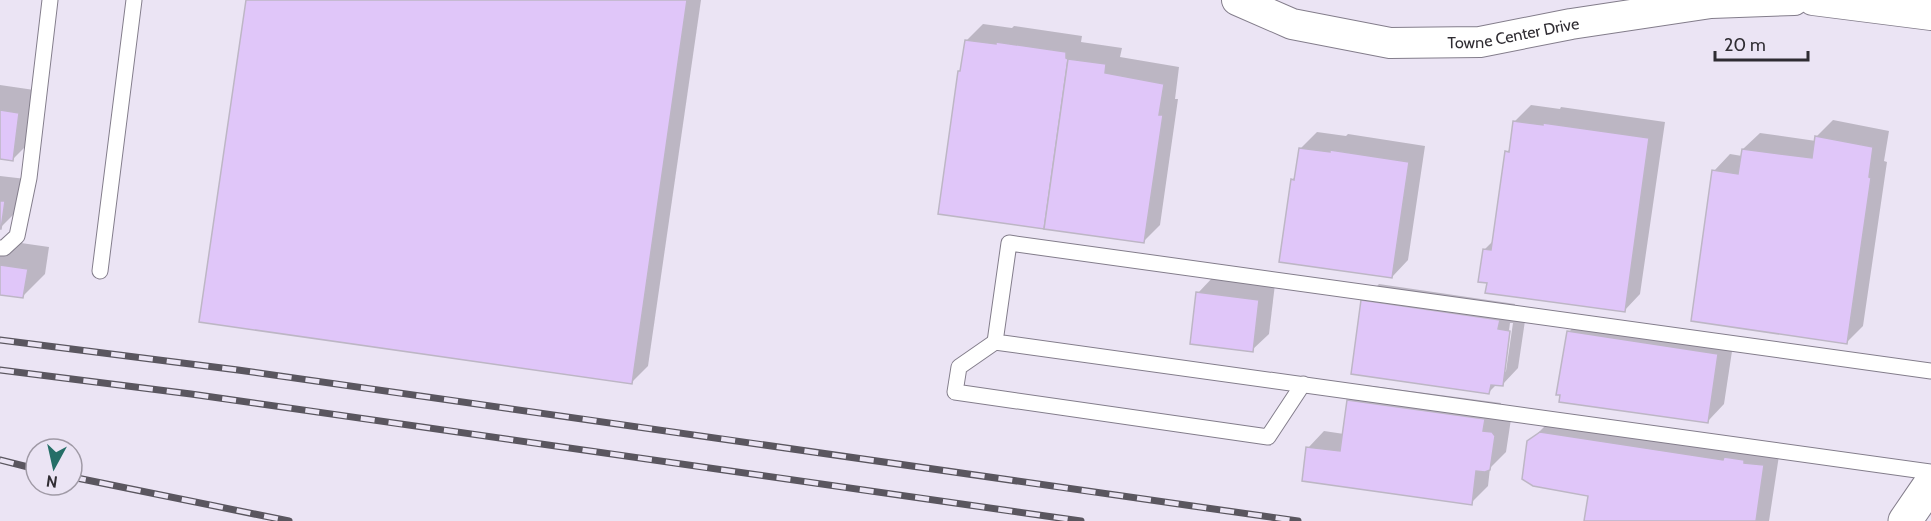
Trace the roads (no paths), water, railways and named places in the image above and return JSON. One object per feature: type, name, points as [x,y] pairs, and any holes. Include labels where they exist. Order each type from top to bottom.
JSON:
[{"type":"main road","points":[[1905,521],[1931,483]]},
{"type":"street","name":"Towne Center Drive","points":[[1237,0],[1292,24],[1390,43],[1401,43],[1480,42],[1571,24],[1711,3],[1794,0]]},
{"type":"street","points":[[1813,0],[1931,15]]},
{"type":"lane","points":[[0,248],[4,248],[18,236],[29,178],[50,0]]},
{"type":"lane","points":[[100,271],[134,0]]},
{"type":"lane","points":[[995,342],[1009,243],[1931,370]]},
{"type":"lane","points":[[1303,384],[1268,437],[955,392],[959,367],[995,342],[1303,384],[1931,472]]},
{"type":"railway","points":[[0,340],[238,370],[1298,521]]},
{"type":"railway","points":[[0,370],[191,394],[1081,521]]},
{"type":"railway","points":[[0,460],[24,466]]},
{"type":"railway","points":[[84,479],[289,521]]}]
